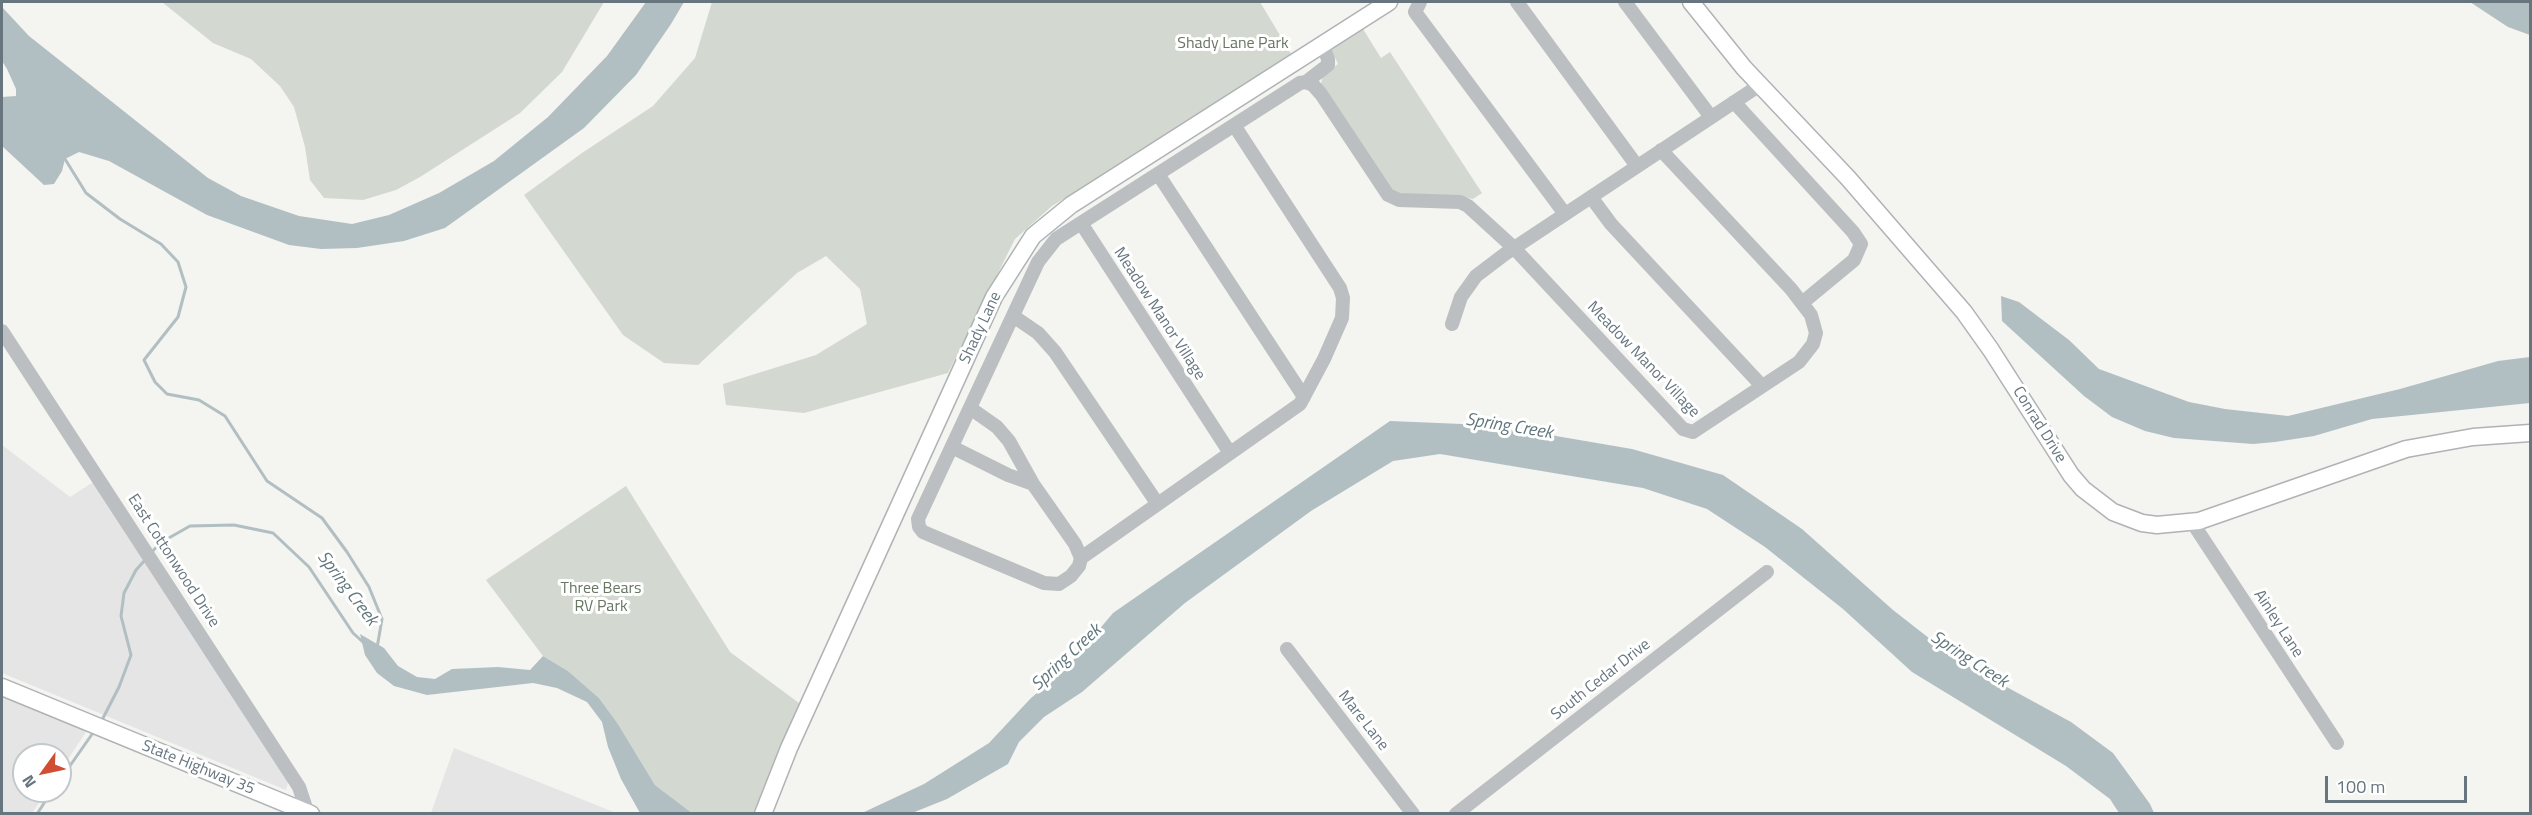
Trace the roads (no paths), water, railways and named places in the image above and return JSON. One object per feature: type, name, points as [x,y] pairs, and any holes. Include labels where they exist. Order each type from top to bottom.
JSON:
[{"type":"main road","name":"Conrad Drive","points":[[1691,2],[1760,85],[1848,178],[1964,312],[1991,350],[2058,456],[2083,489],[2098,503],[2127,519],[2157,525],[2192,522],[2225,513],[2344,469],[2406,449],[2473,436],[2530,433]]},
{"type":"main road","name":"Shady Lane","points":[[762,813],[789,748],[994,297],[1010,268],[1033,236],[1071,205],[1323,46],[1383,3]]},
{"type":"main road","name":"State Highway 35","points":[[2,687],[309,813]]},
{"type":"street","points":[[1420,2],[1415,12],[1564,214]]},
{"type":"street","points":[[1517,2],[1637,166]]},
{"type":"street","points":[[1625,2],[1711,117]]},
{"type":"street","points":[[970,408],[997,427],[1009,441],[1033,484],[1075,544],[1081,558],[1079,566],[1071,576],[1059,584],[1044,583],[923,532],[919,527],[918,519],[1013,316],[1047,248],[1056,239],[1300,83],[1306,82],[1328,65],[1323,46]]},
{"type":"street","name":"Meadow Manor Village","points":[[1306,82],[1313,84],[1321,93],[1388,195],[1399,200],[1460,202],[1468,206],[1514,248],[1688,432],[1693,432],[1799,362],[1813,344],[1816,333],[1802,303],[1661,150]]},
{"type":"street","points":[[1452,324],[1461,297],[1476,276],[1564,214],[1760,85]]},
{"type":"street","points":[[1734,102],[1853,232],[1861,244],[1854,260],[1802,303]]},
{"type":"street","points":[[1081,558],[1300,404],[1342,318],[1343,298],[1340,288],[1234,125]]},
{"type":"street","points":[[1158,174],[1305,397]]},
{"type":"street","points":[[1591,197],[1611,224],[1762,386]]},
{"type":"street","name":"Meadow Manor Village","points":[[1081,223],[1230,453]]},
{"type":"street","points":[[1013,316],[1027,323],[1055,352],[1157,503]]},
{"type":"street","name":"East Cottonwood Drive","points":[[2,331],[299,786],[309,813]]},
{"type":"street","points":[[939,416],[961,427]]},
{"type":"street","points":[[952,447],[1008,475],[1033,484]]},
{"type":"street","name":"Ainley Lane","points":[[2192,522],[2337,743]]},
{"type":"street","name":"South Cedar Drive","points":[[1456,813],[1767,572]]},
{"type":"street","name":"Mare Lane","points":[[1287,649],[1413,813]]},
{"type":"waterway","points":[[65,159],[86,193],[120,219],[161,244],[178,262],[186,287],[178,317],[144,360],[155,382],[167,394],[199,400],[225,416],[267,481],[322,518],[369,587],[382,619],[377,648]]},
{"type":"waterway","name":"Spring Creek","points":[[151,553],[160,543],[190,526],[234,525],[273,533],[309,567],[353,633],[364,643]]},
{"type":"waterway","name":"Spring Creek","points":[[101,722],[119,687],[131,655],[121,616],[124,593],[136,570],[145,560]]},
{"type":"waterway","name":"Spring Creek","points":[[72,763],[95,730]]},
{"type":"waterway","name":"Spring Creek","points":[[37,814],[44,803]]},
{"type":"park label","name":"Shady Lane Park","points":[[1233,44]]},
{"type":"park label","name":"Three Bears RV Park","points":[[601,598]]}]
